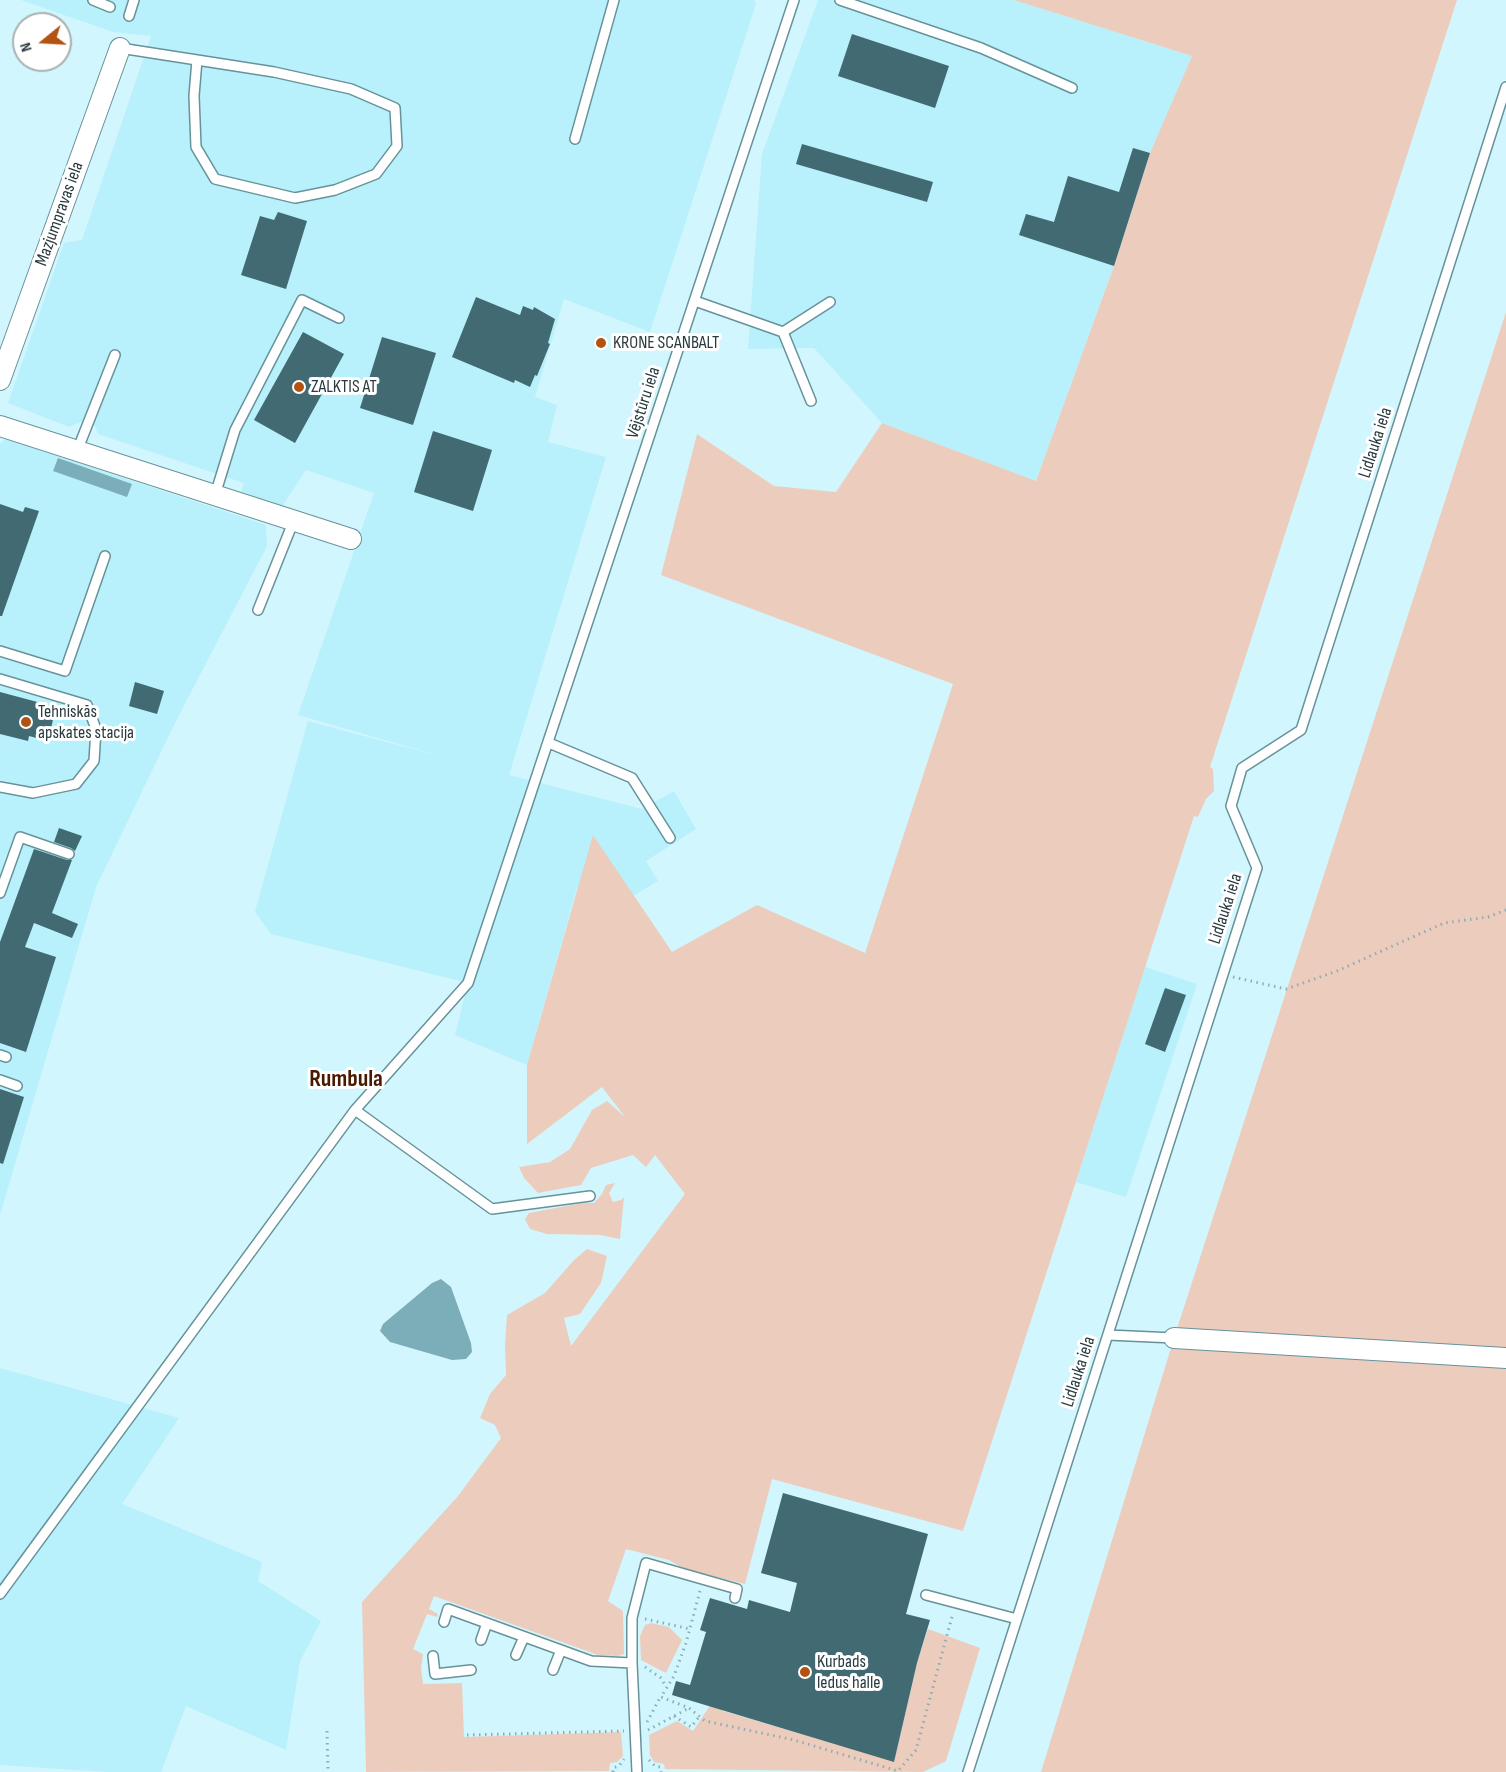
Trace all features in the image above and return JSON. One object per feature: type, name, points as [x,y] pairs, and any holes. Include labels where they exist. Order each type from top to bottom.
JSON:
[{"type":"street","name":"Mazjumpravas iela","points":[[0,380],[120,48]]},
{"type":"street","points":[[0,426],[351,538]]},
{"type":"street","points":[[1174,1338],[1506,1358]]},
{"type":"lane","points":[[93,0],[110,7]]},
{"type":"lane","points":[[129,16],[134,0]]},
{"type":"lane","points":[[574,139],[614,0]]},
{"type":"lane","name":"Vējstūru iela","points":[[0,1594],[355,1110],[468,983],[794,0]]},
{"type":"lane","points":[[840,0],[981,48],[1072,88]]},
{"type":"lane","points":[[120,48],[197,60],[274,72],[351,89],[395,108],[397,146],[376,174],[335,190],[295,198],[215,179],[196,147],[194,96],[197,60]]},
{"type":"lane","name":"Lidlauka iela","points":[[968,1772],[1257,868],[1231,806],[1242,768],[1301,730],[1506,87]]},
{"type":"lane","points":[[215,495],[234,430],[302,300],[339,318]]},
{"type":"lane","points":[[696,300],[783,332],[811,400]]},
{"type":"lane","points":[[783,332],[830,302]]},
{"type":"lane","points":[[77,451],[115,355]]},
{"type":"lane","points":[[258,610],[294,520]]},
{"type":"lane","points":[[0,651],[65,671],[105,556]]},
{"type":"lane","points":[[0,679],[87,705],[96,729],[94,761],[76,784],[33,793],[0,787]]},
{"type":"lane","points":[[549,743],[632,778],[670,838]]},
{"type":"lane","points":[[0,893],[20,837],[69,854]]},
{"type":"lane","points":[[0,1080],[17,1086]]},
{"type":"lane","points":[[355,1110],[492,1209],[590,1196]]},
{"type":"lane","points":[[1108,1335],[1174,1338]]},
{"type":"lane","points":[[637,1772],[632,1618],[646,1563],[737,1589],[735,1598]]},
{"type":"lane","points":[[926,1595],[1017,1619]]},
{"type":"lane","points":[[444,1622],[448,1609],[596,1661],[632,1663]]},
{"type":"lane","points":[[481,1640],[487,1623]]},
{"type":"lane","points":[[516,1655],[524,1636]]},
{"type":"lane","points":[[553,1670],[561,1650]]},
{"type":"lane","points":[[433,1656],[435,1674],[471,1670]]},
{"type":"lane","points":[[593,1673],[596,1661]]},
{"type":"path","points":[[1222,975],[1286,989],[1337,971],[1444,923],[1488,917],[1506,910]]},
{"type":"path","points":[[689,1708],[645,1732],[648,1720],[674,1676],[703,1581]]},
{"type":"path","points":[[661,1697],[689,1708],[705,1721],[794,1740],[898,1771],[916,1750],[955,1603]]},
{"type":"path","points":[[632,1618],[652,1619],[690,1629]]},
{"type":"path","points":[[632,1663],[643,1666],[661,1678],[666,1687]]},
{"type":"path","points":[[674,1716],[691,1727],[699,1717]]},
{"type":"path","points":[[327,1731],[328,1772]]},
{"type":"path","points":[[467,1735],[626,1731],[626,1734],[636,1733]]},
{"type":"path","points":[[613,1772],[613,1768],[623,1762],[626,1753]]},
{"type":"shaded area","points":[[21,0],[754,0],[756,4],[650,332],[564,299],[535,397],[557,405],[548,442],[606,457],[509,775],[642,809],[674,791],[696,829],[646,861],[658,881],[623,902],[577,888],[527,1065],[455,1035],[468,983],[271,934],[255,912],[308,721],[450,759],[298,715],[374,493],[306,470],[281,508],[241,492],[244,483],[98,434],[95,426],[81,422],[69,427],[8,403],[64,243],[82,240],[151,36],[113,32],[72,18],[72,12],[56,12]]},
{"type":"shaded area","points":[[818,0],[1014,0],[1192,56],[1150,153],[1114,266],[1036,481],[882,423],[814,348],[748,349],[762,154]]},
{"type":"shaded area","points":[[1014,0],[1457,0],[1210,767],[1213,769],[1214,791],[1206,799],[1198,817],[1194,816],[963,1531],[772,1479],[745,1584],[684,1569],[669,1560],[626,1549],[608,1601],[623,1611],[624,1654],[618,1656],[598,1655],[434,1596],[429,1609],[438,1614],[437,1617],[427,1614],[413,1649],[423,1654],[421,1669],[423,1684],[462,1683],[464,1737],[621,1732],[623,1756],[617,1762],[610,1763],[609,1771],[366,1772],[362,1602],[458,1496],[501,1438],[495,1425],[480,1418],[490,1394],[506,1375],[507,1315],[545,1293],[574,1260],[587,1249],[607,1256],[601,1283],[580,1314],[564,1318],[571,1346],[685,1194],[655,1155],[646,1167],[633,1155],[591,1168],[581,1185],[538,1193],[524,1178],[519,1167],[550,1162],[570,1149],[592,1110],[607,1101],[625,1117],[602,1087],[527,1144],[527,1065],[593,835],[672,952],[757,905],[865,953],[953,684],[661,575],[697,434],[774,486],[836,492],[882,423],[1036,481],[1114,266],[1150,153],[1192,56]]},
{"type":"shaded area","points":[[1506,312],[1506,1772],[1041,1772],[1174,1338]]},
{"type":"shaded area","points":[[6,439],[266,525],[267,546],[175,723],[96,887],[0,1215],[0,444]]},
{"type":"shaded area","points":[[58,458],[132,484],[127,497],[53,471]]},
{"type":"shaded area","points":[[1145,967],[1197,984],[1126,1197],[1076,1182]]},
{"type":"shaded area","points":[[615,1183],[609,1193],[613,1202],[624,1197],[620,1239],[600,1235],[547,1234],[530,1229],[525,1219],[529,1213],[582,1203],[594,1203],[606,1185]]},
{"type":"shaded area","points":[[441,1279],[451,1287],[471,1343],[472,1352],[466,1359],[452,1360],[390,1342],[380,1331],[383,1324],[432,1283]]},
{"type":"shaded area","points":[[0,1368],[179,1418],[122,1504],[262,1562],[258,1581],[321,1621],[300,1661],[286,1750],[186,1706],[161,1772],[107,1772],[0,1765]]},
{"type":"shaded area","points":[[651,1623],[669,1627],[682,1640],[666,1673],[641,1660],[640,1636],[645,1625]]},
{"type":"shaded area","points":[[928,1629],[980,1648],[946,1761],[923,1772],[665,1769],[664,1764],[654,1762],[650,1755],[649,1735],[677,1721],[693,1731],[709,1707],[710,1699],[724,1703],[723,1711],[894,1761],[917,1663]]},
{"type":"building","points":[[852,34],[949,66],[935,108],[838,76]]},
{"type":"building","points":[[802,144],[933,182],[927,202],[796,164]]},
{"type":"building","points":[[1133,148],[1150,153],[1114,266],[1019,235],[1026,214],[1054,222],[1068,176],[1119,192]]},
{"type":"building","points":[[278,212],[307,221],[286,289],[241,275],[260,216],[274,220]]},
{"type":"building","points":[[476,297],[520,315],[523,306],[533,310],[534,307],[555,319],[548,343],[550,344],[530,387],[515,380],[514,383],[452,357]]},
{"type":"building","name":"ZALKTIS AT","points":[[303,332],[344,354],[295,443],[254,420]]},
{"type":"building","points":[[382,337],[436,353],[413,425],[360,408]]},
{"type":"building","points":[[433,431],[492,450],[473,511],[414,492]]},
{"type":"building","points":[[0,504],[23,512],[25,507],[39,511],[2,616],[0,616]]},
{"type":"building","points":[[135,682],[164,691],[157,714],[129,706]]},
{"type":"building","name":"Tehniskās apskates stacija","points":[[0,692],[56,707],[48,741],[29,736],[28,741],[0,734]]},
{"type":"building","points":[[59,828],[82,836],[75,851],[54,842]]},
{"type":"building","points":[[34,849],[72,860],[52,913],[78,924],[72,938],[34,923],[25,947],[56,957],[26,1052],[0,1043],[0,942]]},
{"type":"building","points":[[1165,988],[1186,995],[1165,1052],[1145,1044]]},
{"type":"building","points":[[0,1089],[24,1097],[3,1164],[0,1163]]},
{"type":"building","points":[[783,1493],[928,1534],[906,1614],[930,1620],[917,1663],[894,1762],[672,1695],[676,1681],[690,1685],[706,1632],[700,1630],[710,1598],[747,1609],[749,1600],[790,1612],[797,1583],[761,1573]]},
{"type":"place","name":"KRONE SCANBALT","points":[[601,343]]},
{"type":"place","name":"ZALKTIS AT","points":[[299,387]]},
{"type":"place","name":"Tehniskās apskates stacija","points":[[26,722]]},
{"type":"place","name":"Kurbads ledus halle","points":[[805,1672]]},
{"type":"district","name":"Rumbula","points":[[346,1080]]}]
